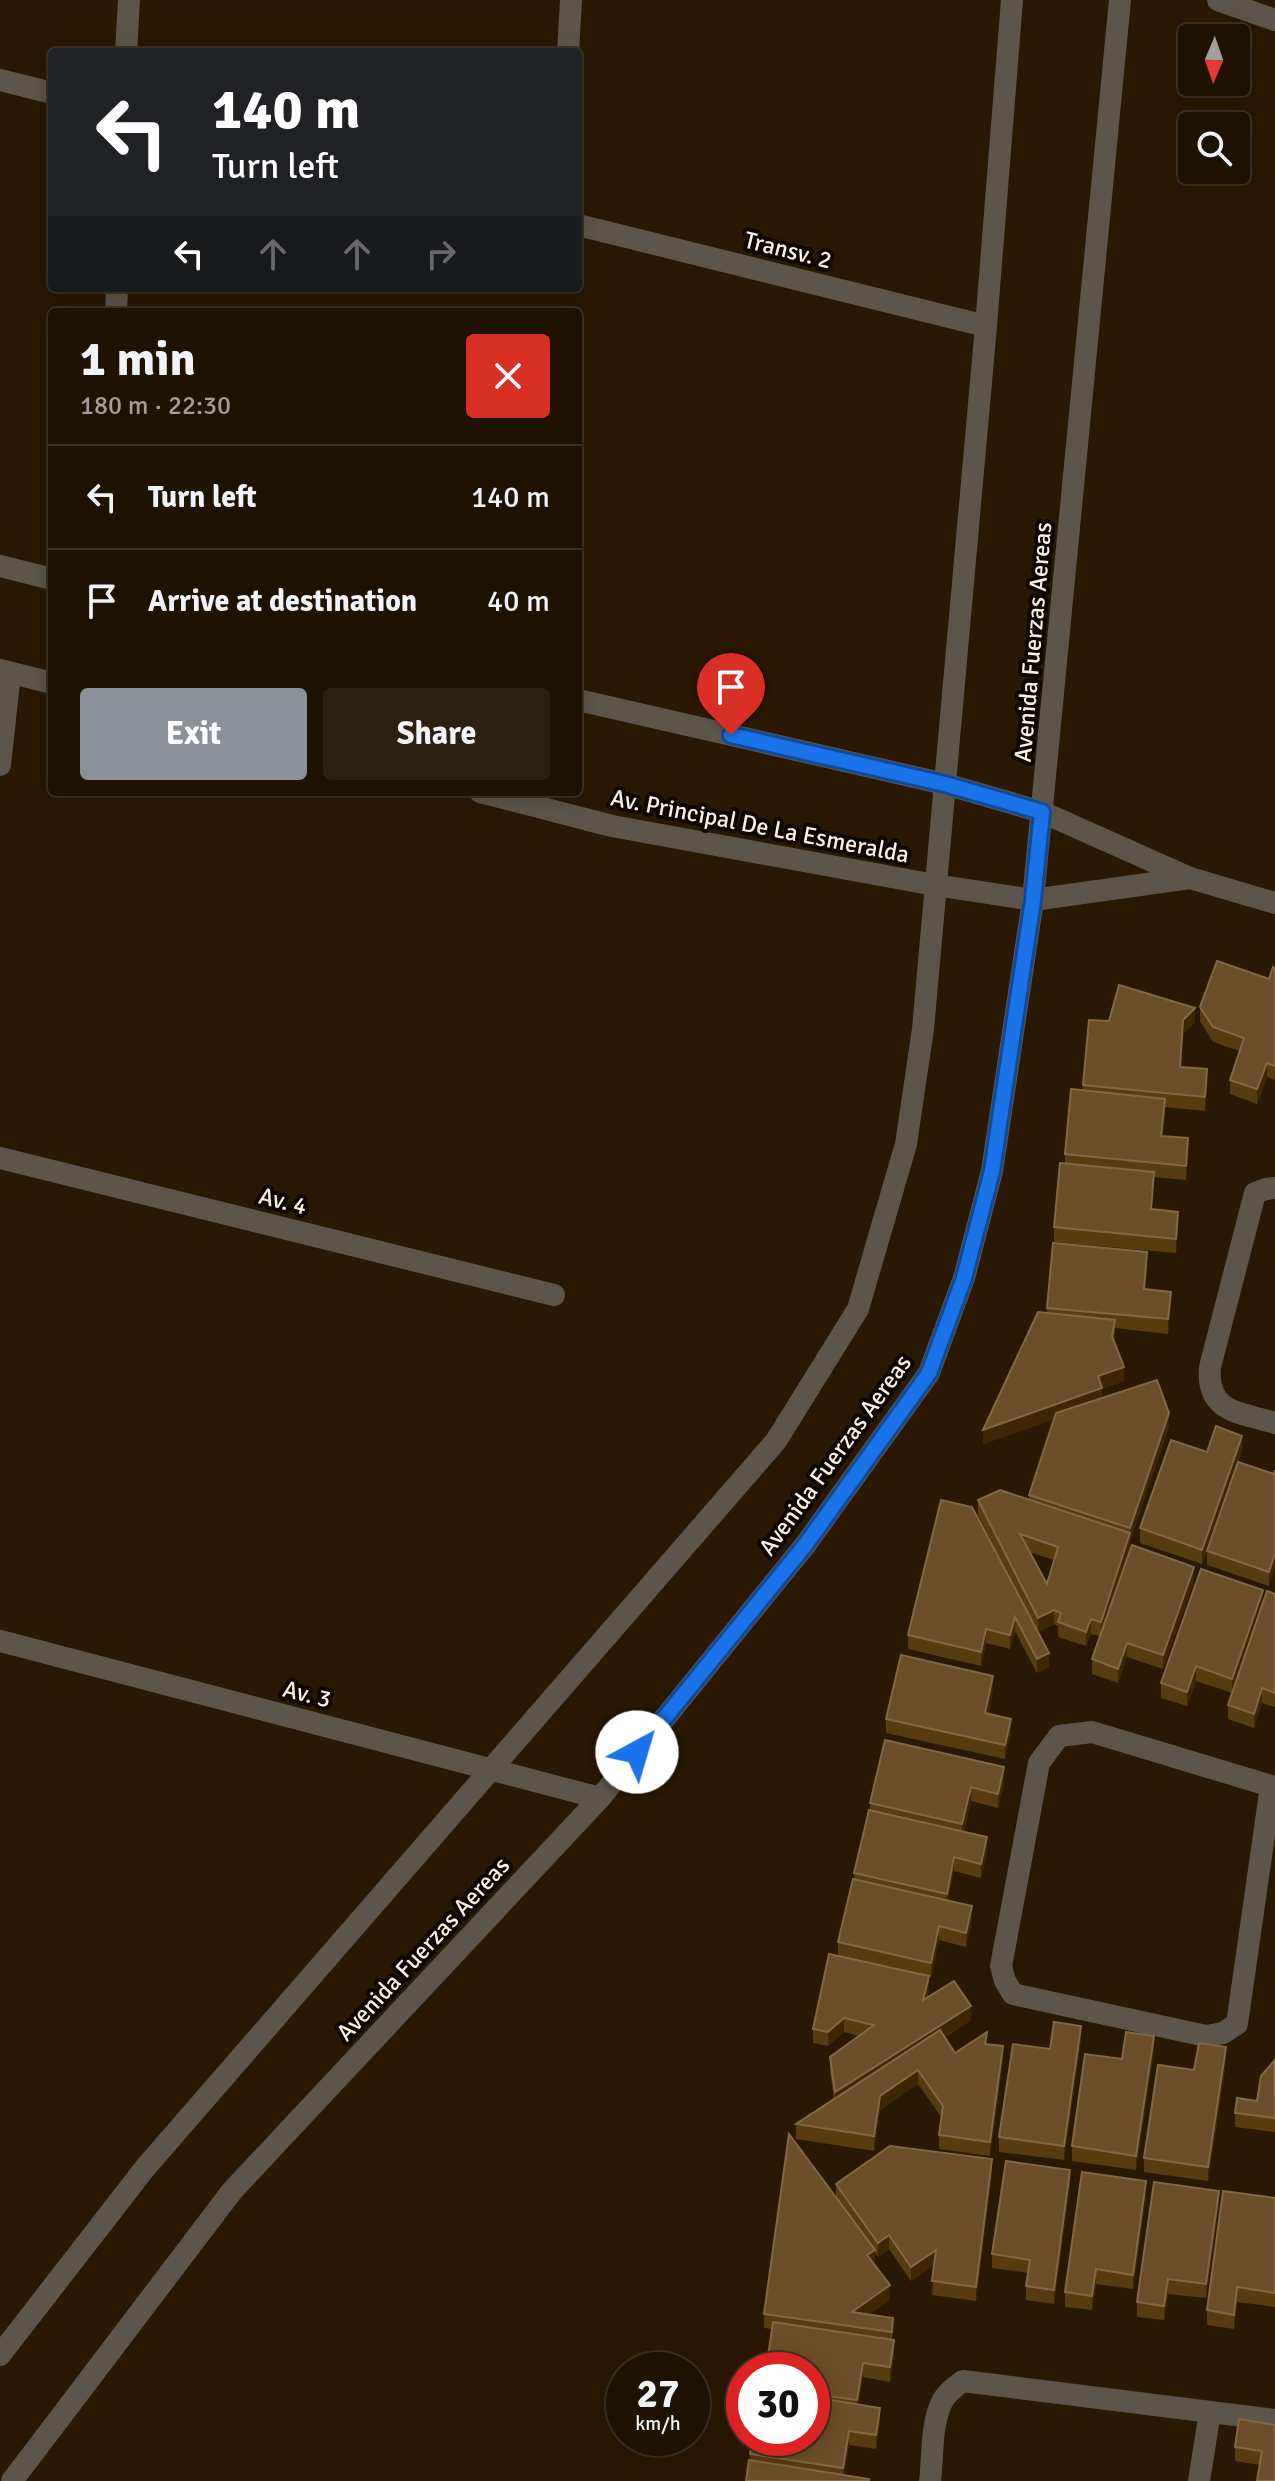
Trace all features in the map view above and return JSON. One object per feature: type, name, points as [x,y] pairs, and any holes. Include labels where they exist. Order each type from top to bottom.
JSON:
[{"type":"street","points":[[126,48],[129,0]]},
{"type":"street","points":[[568,48],[571,0]]},
{"type":"street","points":[[0,2355],[145,2168],[776,1441],[858,1309],[906,1144],[923,1029],[1012,0]]},
{"type":"street","name":"Avenida Fuerzas Aereas","points":[[12,2481],[232,2191],[600,1798],[806,1544],[929,1373],[964,1278],[992,1171],[1033,900],[1120,0]]},
{"type":"street","points":[[1218,0],[1275,20]]},
{"type":"street","points":[[0,80],[48,92]]},
{"type":"street","name":"Transv. 2","points":[[582,226],[986,326]]},
{"type":"street","points":[[0,566],[48,578]]},
{"type":"street","points":[[0,765],[5,671],[48,682]]},
{"type":"street","points":[[582,701],[945,784],[1042,812],[1190,878],[1275,903]]},
{"type":"street","name":"Av. Principal De La Esmeralda","points":[[496,796],[612,826],[1033,900],[1190,878]]},
{"type":"street","name":"Av. 4","points":[[0,1158],[554,1295]]},
{"type":"street","points":[[1275,1188],[1255,1193],[1208,1382],[1212,1395],[1222,1407],[1275,1423]]},
{"type":"street","name":"Av. 3","points":[[0,1641],[600,1798]]},
{"type":"street","points":[[1092,1732],[1273,1787],[1237,2024],[1223,2033],[1206,2036],[1013,1994],[1001,1966],[1039,1763],[1059,1736],[1092,1732]]},
{"type":"street","points":[[930,2481],[941,2403],[951,2389],[963,2381],[1275,2420]]},
{"type":"street","points":[[1199,2481],[1210,2412]]},
{"type":"building","points":[[1217,961],[1269,979],[1275,968],[1275,1066],[1267,1063],[1257,1089],[1230,1080],[1244,1038],[1213,1027],[1200,1007]]},
{"type":"building","points":[[1119,985],[1195,1008],[1183,1020],[1180,1067],[1207,1069],[1205,1097],[1083,1085],[1089,1020],[1109,1021]]},
{"type":"building","points":[[1071,1089],[1165,1099],[1161,1136],[1188,1138],[1186,1166],[1065,1154]]},
{"type":"building","points":[[1060,1163],[1154,1172],[1151,1209],[1178,1212],[1176,1239],[1054,1227]]},
{"type":"building","points":[[1053,1243],[1147,1252],[1144,1289],[1171,1292],[1168,1319],[1047,1308]]},
{"type":"building","points":[[1038,1312],[1115,1320],[1112,1336],[1124,1367],[1098,1376],[1102,1388],[983,1430]]},
{"type":"building","points":[[1157,1380],[1169,1413],[1130,1528],[1029,1495],[1056,1413]]},
{"type":"building","points":[[1216,1426],[1242,1436],[1202,1550],[1140,1528],[1171,1440],[1207,1452]]},
{"type":"building","points":[[1238,1462],[1274,1474],[1275,1470],[1275,1553],[1269,1572],[1207,1551]]},
{"type":"building","points":[[1000,1490],[1130,1533],[1101,1622],[1091,1619],[1086,1632],[1058,1622],[1061,1613],[1054,1610],[1038,1618],[978,1500]],"holes":[[[1020,1534],[1058,1547],[1047,1584]]]},
{"type":"building","points":[[941,1500],[972,1507],[1049,1653],[1037,1659],[1015,1617],[1010,1635],[986,1629],[981,1652],[908,1635]]},
{"type":"building","points":[[1132,1545],[1194,1567],[1163,1655],[1127,1643],[1118,1669],[1092,1659]]},
{"type":"building","points":[[1201,1569],[1263,1590],[1232,1679],[1196,1666],[1187,1692],[1161,1683]]},
{"type":"building","points":[[1267,1591],[1275,1594],[1275,1693],[1262,1688],[1254,1714],[1228,1705]]},
{"type":"building","points":[[901,1655],[993,1676],[985,1713],[1011,1719],[1005,1745],[886,1719]]},
{"type":"building","points":[[885,1740],[1004,1767],[998,1794],[971,1787],[962,1824],[870,1803]]},
{"type":"building","points":[[869,1810],[987,1837],[981,1864],[954,1857],[947,1894],[854,1873]]},
{"type":"building","points":[[853,1879],[972,1906],[966,1933],[939,1926],[931,1963],[838,1942]]},
{"type":"building","points":[[829,1954],[929,1976],[923,2000],[954,1981],[971,2006],[835,2092],[830,2057],[874,2025],[844,2018],[828,2032],[813,2029]]},
{"type":"building","points":[[1054,2022],[1081,2026],[1064,2146],[999,2137],[1013,2044],[1050,2049]]},
{"type":"building","points":[[940,2030],[955,2053],[987,2032],[985,2044],[1003,2046],[990,2142],[939,2135],[943,2106],[918,2070],[880,2096],[874,2136],[796,2124]]},
{"type":"building","points":[[1126,2032],[1154,2036],[1136,2156],[1072,2146],[1085,2054],[1122,2059]]},
{"type":"building","points":[[1199,2043],[1226,2047],[1208,2167],[1144,2158],[1158,2065],[1194,2070]]},
{"type":"building","points":[[1274,2061],[1275,2118],[1235,2113],[1237,2098],[1257,2101],[1261,2076]]},
{"type":"building","points":[[789,2134],[875,2250],[867,2255],[890,2285],[852,2312],[893,2318],[892,2332],[764,2314]]},
{"type":"building","points":[[890,2146],[992,2159],[976,2287],[932,2281],[936,2250],[911,2267],[889,2235],[878,2243],[836,2184]]},
{"type":"building","points":[[1006,2161],[1070,2170],[1054,2290],[1026,2286],[1030,2260],[992,2254]]},
{"type":"building","points":[[1082,2172],[1146,2181],[1133,2275],[1096,2269],[1092,2296],[1065,2292]]},
{"type":"building","points":[[1154,2182],[1219,2191],[1206,2284],[1168,2279],[1164,2306],[1137,2302]]},
{"type":"building","points":[[1223,2191],[1275,2198],[1275,2293],[1237,2287],[1234,2315],[1207,2310]]},
{"type":"building","points":[[773,2322],[894,2340],[890,2367],[863,2363],[857,2400],[830,2396],[830,2352],[769,2352]]},
{"type":"building","points":[[830,2400],[880,2408],[876,2435],[849,2431],[843,2468],[763,2456],[830,2456]]},
{"type":"building","points":[[1239,2419],[1275,2425],[1275,2481],[1257,2481],[1262,2451],[1235,2447]]},
{"type":"building","points":[[749,2460],[869,2479],[869,2481],[746,2481]]},
{"type":"route","points":[[637,1752],[806,1544],[929,1373],[964,1278],[992,1171],[1033,900],[1042,812],[945,784],[731,735]]}]
